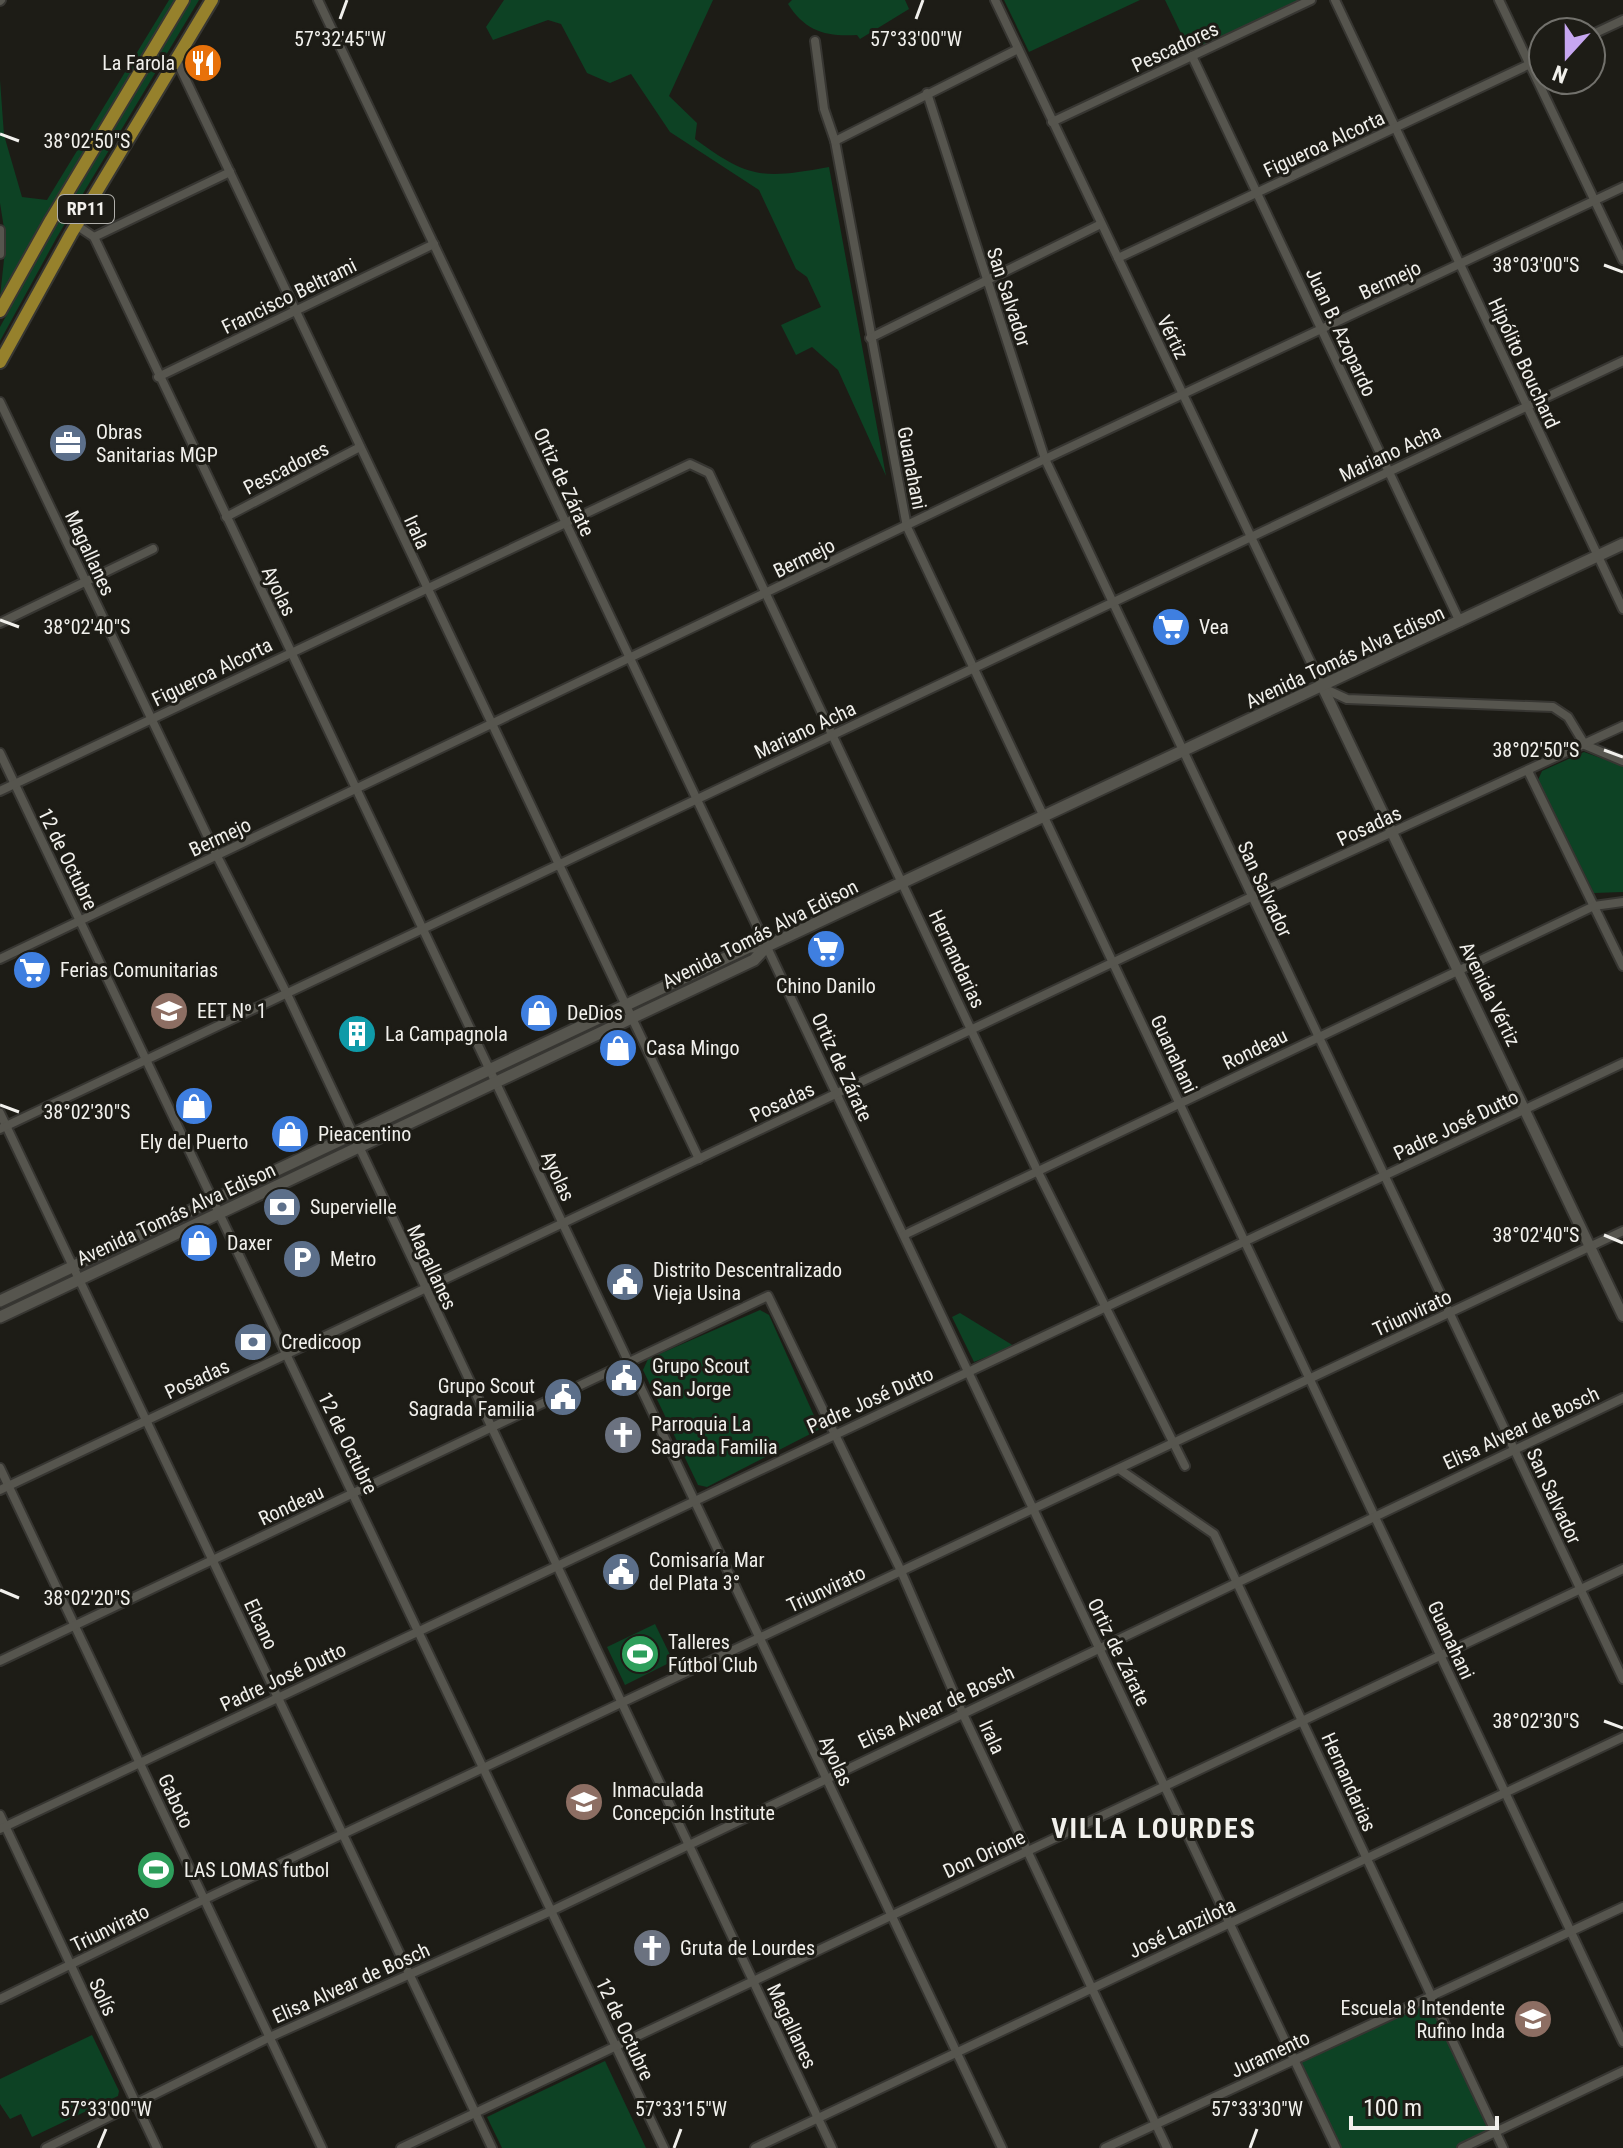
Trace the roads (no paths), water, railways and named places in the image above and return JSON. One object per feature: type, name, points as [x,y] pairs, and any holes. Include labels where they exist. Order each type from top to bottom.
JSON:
[{"type":"main road","name":"RP11","points":[[0,311],[183,0]]},
{"type":"main road","name":"RP11","points":[[0,362],[76,225],[212,0]]},
{"type":"main road","name":"Avenida Tomás Alva Edison","points":[[0,1301],[749,947],[767,946],[1323,688],[1623,544]]},
{"type":"main road","name":"Avenida Tomás Alva Edison","points":[[0,1317],[754,960],[767,946]]},
{"type":"street","name":"Ortiz de Zárate","points":[[318,0],[1336,2148]]},
{"type":"street","name":"Vértiz","points":[[995,0],[1323,688]]},
{"type":"street","name":"Pescadores","points":[[1052,122],[1311,0]]},
{"type":"street","name":"Hipólito Bouchard","points":[[1335,0],[1623,609]]},
{"type":"street","points":[[1499,0],[1527,58]]},
{"type":"street","name":"Guanahani","points":[[815,41],[824,109],[835,141],[907,527],[1623,2042]]},
{"type":"street","points":[[835,141],[1018,49]]},
{"type":"street","name":"Juan B. Azopardo","points":[[1192,56],[1460,622]]},
{"type":"street","name":"Irala","points":[[176,59],[699,1159]]},
{"type":"street","name":"Figueroa Alcorta","points":[[1118,258],[1527,65]]},
{"type":"street","name":"San Salvador","points":[[927,93],[1045,459],[1623,1679]]},
{"type":"street","points":[[1545,96],[1623,260]]},
{"type":"street","points":[[76,225],[94,237],[230,172]]},
{"type":"street","name":"Bermejo","points":[[0,959],[1045,459],[1623,187]]},
{"type":"street","points":[[870,338],[1101,224]]},
{"type":"street","points":[[0,230],[0,254]]},
{"type":"street","name":"Ayolas","points":[[94,237],[1002,2148]]},
{"type":"street","name":"Francisco Beltrami","points":[[158,377],[434,244]]},
{"type":"street","name":"Mariano Acha","points":[[3,1127],[1623,361]]},
{"type":"street","name":"Magallanes","points":[[0,402],[217,856],[287,994],[832,2148]]},
{"type":"street","name":"Pescadores","points":[[226,517],[360,447]]},
{"type":"street","name":"Figueroa Alcorta","points":[[0,791],[565,521],[690,464],[700,466]]},
{"type":"street","name":"Hernandarias","points":[[700,466],[709,473],[1037,1170],[1185,1466]]},
{"type":"street","points":[[0,623],[153,549]]},
{"type":"street","points":[[1323,688],[1347,699],[1553,707],[1564,712],[1585,745],[1623,761]]},
{"type":"street","name":"Avenida Vértiz","points":[[1323,688],[1623,1316]]},
{"type":"street","name":"Posadas","points":[[4,1488],[1251,897],[1623,726]]},
{"type":"street","name":"12 de Octubre","points":[[0,753],[664,2148]]},
{"type":"street","points":[[1528,771],[1623,966]]},
{"type":"street","name":"Rondeau","points":[[904,1235],[1594,906],[1623,902]]},
{"type":"street","name":"Padre José Dutto","points":[[3,1828],[694,1499],[1623,1063]]},
{"type":"street","name":"Elcano","points":[[0,1113],[3,1127],[147,1421],[492,2148]]},
{"type":"street","name":"Triunvirato","points":[[0,1999],[205,1899],[1623,1231]]},
{"type":"street","name":"Irala","points":[[768,1296],[832,1434],[901,1571],[962,1712],[1167,2148]]},
{"type":"street","name":"Rondeau","points":[[0,1661],[768,1296]]},
{"type":"street","name":"Elisa Alvear de Bosch","points":[[46,2148],[270,2037],[551,1911],[1623,1398]]},
{"type":"street","name":"Gaboto","points":[[0,1468],[4,1488],[76,1627],[322,2148]]},
{"type":"street","name":"Hernandarias","points":[[1119,1469],[1208,1528],[1304,1720],[1503,2148]]},
{"type":"street","name":"Don Orione","points":[[401,2148],[1623,1569]]},
{"type":"street","name":"José Lanzilota","points":[[755,2148],[1623,1737]]},
{"type":"street","name":"Solís","points":[[0,1815],[3,1828],[157,2148]]},
{"type":"street","name":"Juramento","points":[[1105,2148],[1623,1907]]},
{"type":"street","points":[[1462,2148],[1623,2071]]},
{"type":"place","name":"La Farola","points":[[203,63]]},
{"type":"place","name":"Obras Sanitarias MGP","points":[[68,443]]},
{"type":"place","name":"Vea","points":[[1171,627]]},
{"type":"place","name":"Chino Danilo","points":[[826,949]]},
{"type":"place","name":"Ferias Comunitarias","points":[[32,970]]},
{"type":"place","name":"EET Nº 1","points":[[169,1011]]},
{"type":"place","name":"DeDios","points":[[539,1013]]},
{"type":"place","name":"La Campagnola","points":[[357,1034]]},
{"type":"place","name":"Casa Mingo","points":[[618,1048]]},
{"type":"place","name":"Ely del Puerto","points":[[194,1106]]},
{"type":"place","name":"Pieacentino","points":[[290,1134]]},
{"type":"place","name":"Supervielle","points":[[282,1207]]},
{"type":"place","name":"Daxer","points":[[199,1243]]},
{"type":"place","name":"Metro","points":[[302,1259]]},
{"type":"place","name":"Distrito Descentralizado Vieja Usina","points":[[625,1282]]},
{"type":"place","name":"Credicoop","points":[[253,1342]]},
{"type":"place","name":"Grupo Scout San Jorge","points":[[624,1378]]},
{"type":"place","name":"Grupo Scout Sagrada Familia","points":[[563,1397]]},
{"type":"place","name":"Parroquia La Sagrada Familia","points":[[623,1435]]},
{"type":"place","name":"Comisaría Mar del Plata 3°","points":[[621,1572]]},
{"type":"place","name":"Talleres Fútbol Club","points":[[640,1654]]},
{"type":"place","name":"Inmaculada Concepción Institute","points":[[584,1802]]},
{"type":"place","name":"LAS LOMAS futbol","points":[[156,1870]]},
{"type":"place","name":"Gruta de Lourdes","points":[[652,1948]]},
{"type":"place","name":"Escuela 8 Intendente Rufino Inda","points":[[1533,2019]]},
{"type":"district","name":"VILLA LOURDES","points":[[1154,1828]]}]
